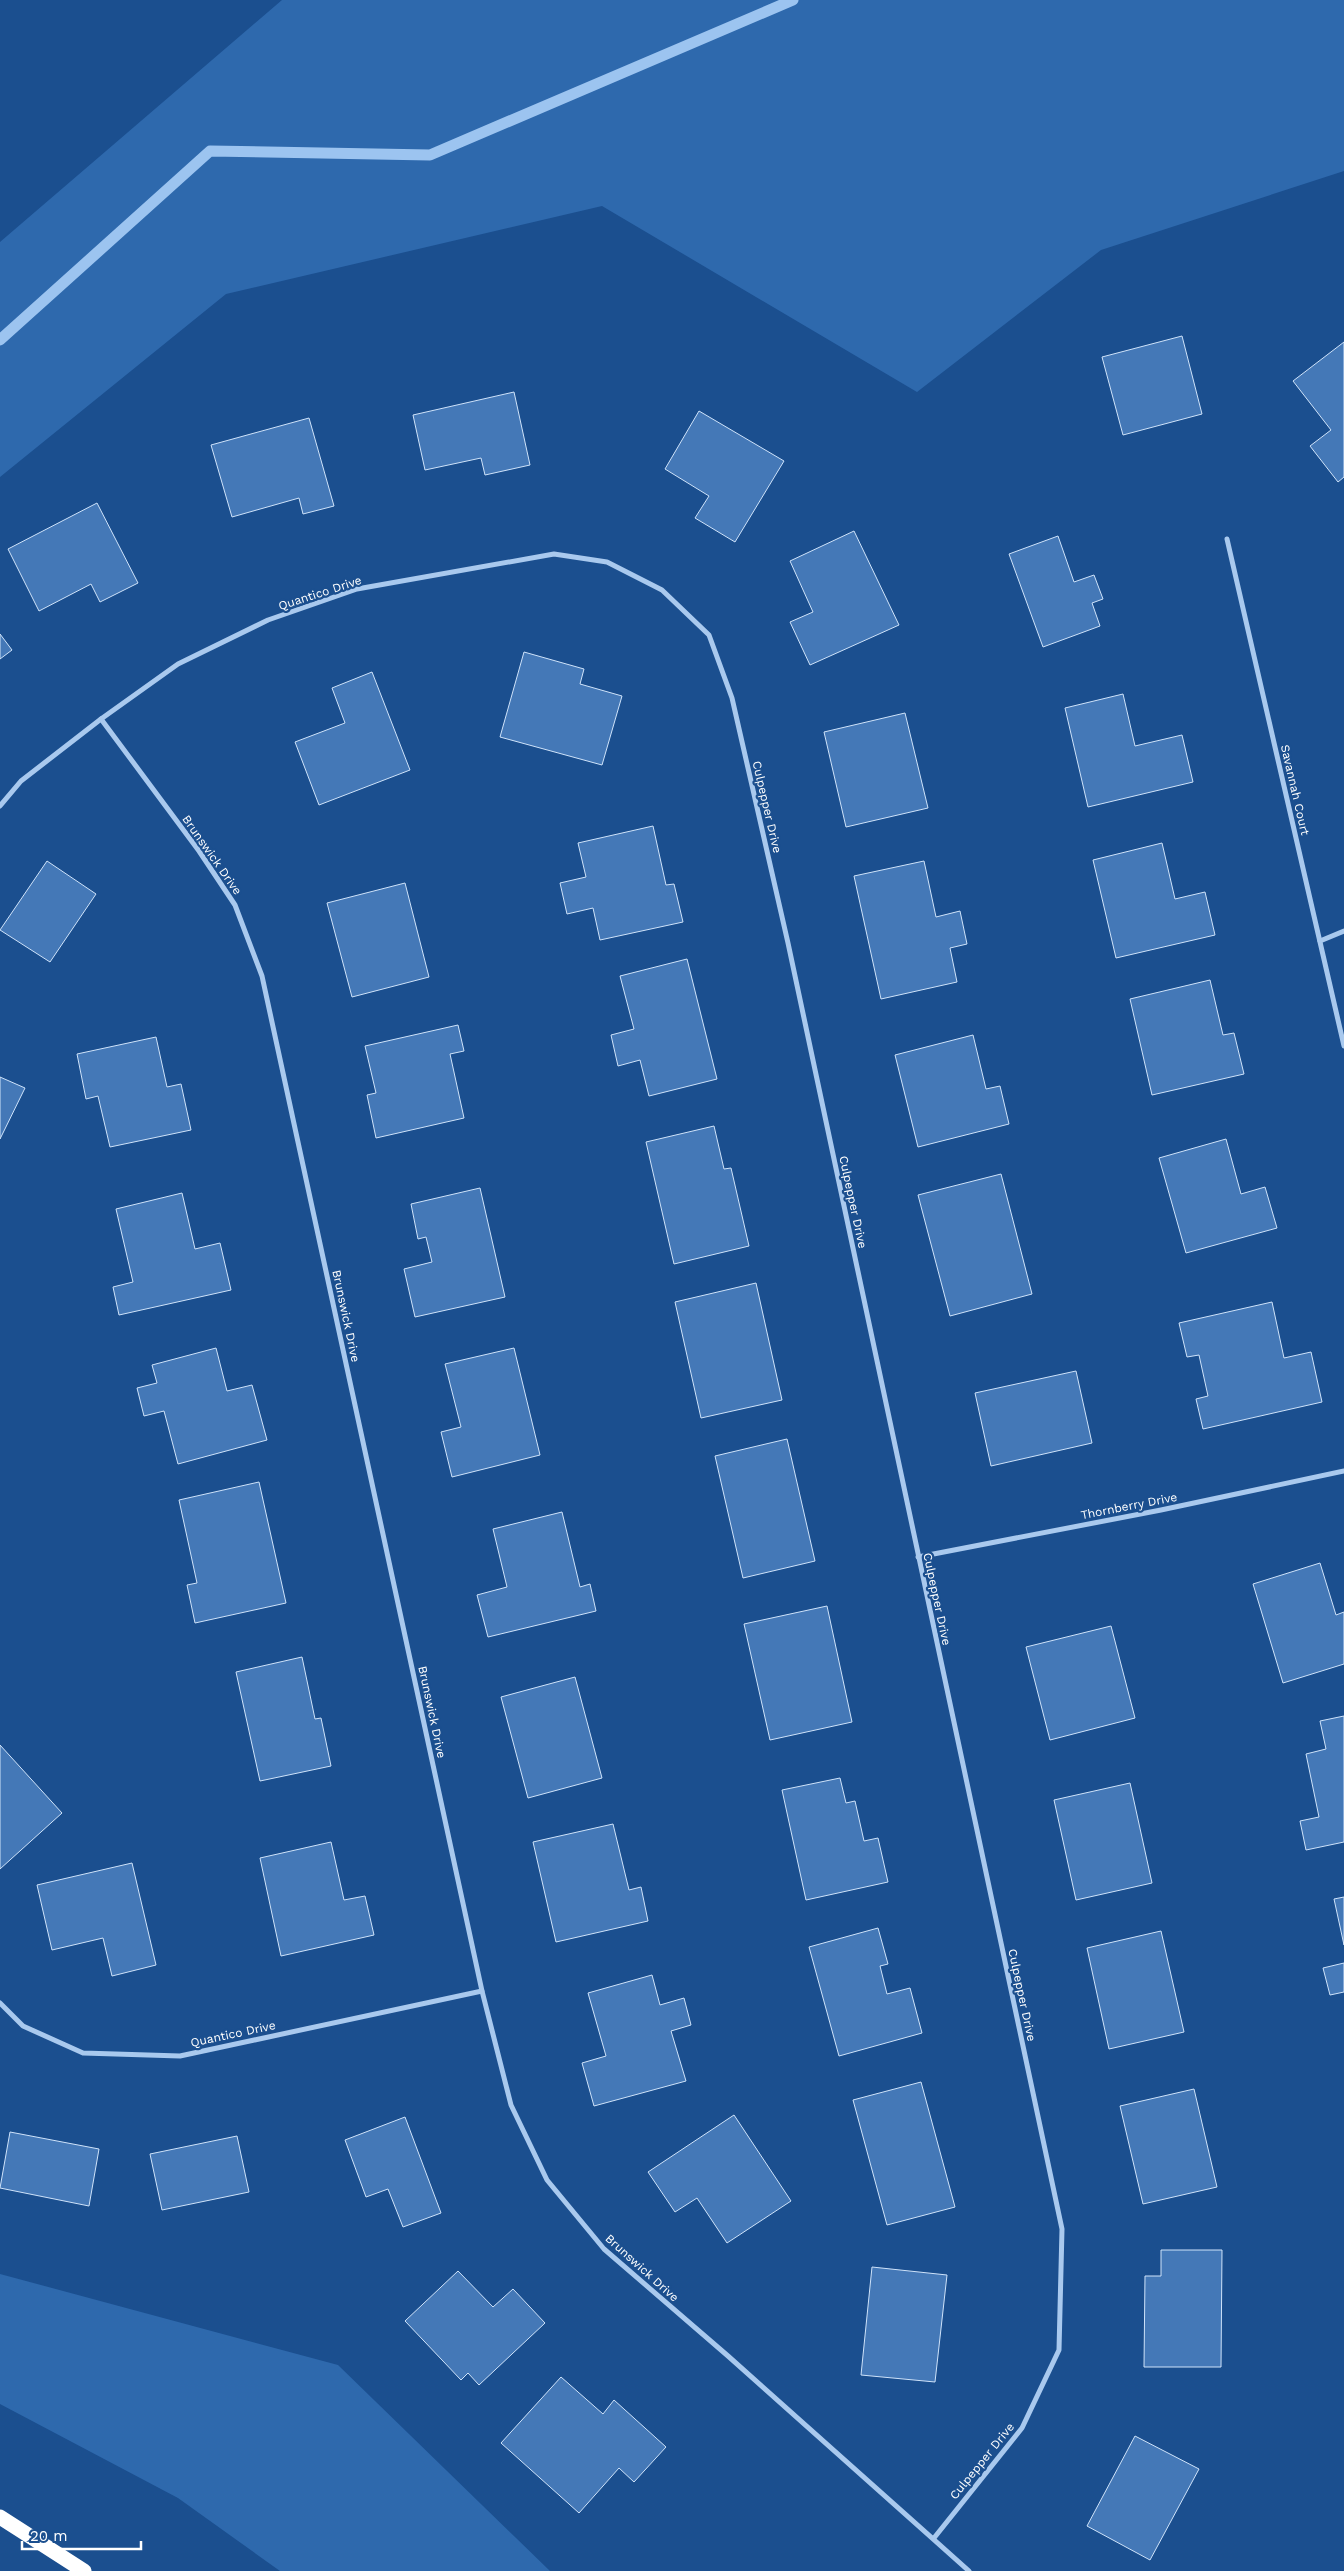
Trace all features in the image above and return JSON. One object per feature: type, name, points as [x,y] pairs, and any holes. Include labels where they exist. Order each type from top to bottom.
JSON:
[{"type":"highway","points":[[0,2517],[84,2571]]},
{"type":"street","name":"Savannah Court","points":[[1227,539],[1344,1046]]},
{"type":"street","name":"Quantico Drive","points":[[0,806],[21,781],[101,719],[178,664],[268,620],[357,589],[554,554],[607,562],[662,590],[709,635]]},
{"type":"street","name":"Culpepper Drive","points":[[709,635],[732,698],[752,784],[1062,2229],[1059,2350],[1022,2428],[934,2538]]},
{"type":"street","name":"Brunswick Drive","points":[[101,719],[199,851],[235,905],[262,976],[482,1991],[511,2105],[547,2180],[597,2242],[934,2538],[969,2571]]},
{"type":"street","points":[[1320,941],[1344,931]]},
{"type":"street","name":"Thornberry Drive","points":[[918,1557],[1161,1510],[1344,1471]]},
{"type":"street","name":"Quantico Drive","points":[[0,2003],[23,2026],[83,2053],[180,2056],[482,1991]]},
{"type":"shaded area","points":[[282,0],[1344,0],[1344,171],[1101,250],[917,392],[602,206],[226,294],[0,477],[0,242]]},
{"type":"shaded area","points":[[0,2274],[338,2365],[550,2571],[280,2571],[178,2498],[0,2404]]},
{"type":"building","points":[[1182,336],[1202,414],[1123,435],[1102,357]]},
{"type":"building","points":[[1344,342],[1344,477],[1338,482],[1310,446],[1331,430],[1293,381]]},
{"type":"building","points":[[514,392],[530,465],[485,475],[481,458],[425,470],[413,415]]},
{"type":"building","points":[[699,411],[784,461],[735,542],[695,518],[709,496],[665,469]]},
{"type":"building","points":[[309,418],[334,506],[303,514],[299,498],[232,517],[211,445]]},
{"type":"building","points":[[97,503],[138,583],[100,602],[91,584],[39,611],[8,549]]},
{"type":"building","points":[[854,531],[899,625],[810,665],[790,622],[813,612],[790,561]]},
{"type":"building","points":[[1058,536],[1074,582],[1094,575],[1103,599],[1092,603],[1100,626],[1043,647],[1009,554]]},
{"type":"building","points":[[0,634],[12,650],[0,659]]},
{"type":"building","points":[[524,652],[584,669],[580,684],[622,696],[602,765],[500,737]]},
{"type":"building","points":[[372,672],[410,770],[319,805],[295,742],[345,723],[332,688]]},
{"type":"building","points":[[1123,694],[1135,746],[1182,735],[1193,782],[1088,807],[1065,708]]},
{"type":"building","points":[[905,713],[928,808],[846,827],[824,732]]},
{"type":"building","points":[[653,826],[666,885],[674,884],[683,922],[600,940],[593,908],[567,914],[560,883],[586,877],[578,843]]},
{"type":"building","points":[[1162,843],[1175,899],[1205,892],[1215,935],[1116,958],[1093,860]]},
{"type":"building","points":[[47,861],[96,894],[50,962],[0,930]]},
{"type":"building","points":[[924,861],[936,917],[960,911],[967,944],[950,948],[957,982],[881,999],[854,876]]},
{"type":"building","points":[[405,883],[429,977],[352,997],[327,903]]},
{"type":"building","points":[[687,959],[717,1079],[649,1096],[640,1060],[618,1066],[611,1035],[634,1029],[620,976]]},
{"type":"building","points":[[1210,980],[1223,1035],[1234,1033],[1244,1074],[1152,1095],[1130,999]]},
{"type":"building","points":[[458,1025],[464,1051],[450,1054],[464,1118],[376,1138],[367,1095],[376,1093],[365,1046]]},
{"type":"building","points":[[973,1035],[986,1089],[1000,1086],[1009,1124],[918,1147],[895,1055]]},
{"type":"building","points":[[156,1037],[167,1087],[181,1084],[191,1130],[110,1147],[98,1096],[86,1099],[77,1054]]},
{"type":"building","points":[[0,1077],[25,1088],[0,1139]]},
{"type":"building","points":[[714,1126],[724,1169],[731,1168],[749,1246],[674,1264],[646,1142]]},
{"type":"building","points":[[1226,1139],[1241,1194],[1265,1187],[1277,1228],[1186,1253],[1159,1158]]},
{"type":"building","points":[[1001,1174],[1032,1294],[950,1316],[918,1195]]},
{"type":"building","points":[[480,1188],[505,1297],[415,1317],[404,1269],[432,1262],[426,1237],[418,1239],[411,1204]]},
{"type":"building","points":[[182,1193],[195,1249],[220,1243],[231,1290],[119,1315],[113,1287],[133,1282],[116,1209]]},
{"type":"building","points":[[756,1283],[782,1400],[701,1418],[675,1302]]},
{"type":"building","points":[[1272,1302],[1284,1358],[1311,1352],[1322,1402],[1203,1429],[1196,1399],[1208,1396],[1199,1355],[1187,1357],[1179,1323]]},
{"type":"building","points":[[216,1348],[227,1391],[252,1385],[267,1440],[178,1464],[164,1411],[144,1416],[137,1388],[157,1383],[152,1365]]},
{"type":"building","points":[[514,1348],[540,1455],[452,1477],[441,1432],[461,1427],[445,1364]]},
{"type":"building","points":[[1076,1371],[1092,1443],[991,1466],[975,1393]]},
{"type":"building","points":[[787,1439],[815,1561],[743,1578],[715,1456]]},
{"type":"building","points":[[259,1482],[286,1603],[195,1623],[187,1585],[197,1583],[179,1500]]},
{"type":"building","points":[[562,1512],[580,1587],[590,1584],[596,1611],[488,1637],[477,1595],[507,1587],[493,1529]]},
{"type":"building","points":[[1320,1563],[1336,1615],[1344,1612],[1344,1664],[1283,1683],[1253,1584]]},
{"type":"building","points":[[827,1606],[852,1722],[770,1740],[744,1624]]},
{"type":"building","points":[[1111,1626],[1135,1718],[1050,1740],[1026,1647]]},
{"type":"building","points":[[302,1657],[315,1719],[321,1718],[331,1766],[260,1781],[236,1672]]},
{"type":"building","points":[[575,1677],[602,1778],[528,1798],[501,1697]]},
{"type":"building","points":[[1344,1716],[1344,1842],[1306,1850],[1300,1821],[1319,1817],[1306,1754],[1326,1749],[1320,1721]]},
{"type":"building","points":[[0,1745],[62,1813],[0,1869]]},
{"type":"building","points":[[840,1778],[846,1803],[855,1801],[864,1841],[878,1838],[888,1882],[806,1900],[782,1790]]},
{"type":"building","points":[[1130,1783],[1152,1883],[1076,1900],[1054,1800]]},
{"type":"building","points":[[613,1824],[629,1890],[641,1887],[648,1921],[556,1942],[533,1842]]},
{"type":"building","points":[[331,1842],[344,1900],[365,1896],[374,1935],[281,1956],[260,1858]]},
{"type":"building","points":[[132,1863],[156,1965],[112,1976],[103,1938],[52,1950],[37,1885]]},
{"type":"building","points":[[1344,1897],[1344,1945],[1334,1899]]},
{"type":"building","points":[[878,1928],[888,1964],[880,1966],[887,1994],[910,1988],[922,2033],[839,2056],[809,1947]]},
{"type":"building","points":[[1161,1931],[1184,2032],[1109,2049],[1087,1948]]},
{"type":"building","points":[[1344,1963],[1344,1992],[1330,1995],[1323,1968]]},
{"type":"building","points":[[652,1975],[660,2005],[684,1998],[691,2025],[671,2031],[686,2081],[594,2106],[582,2063],[606,2056],[588,1993]]},
{"type":"building","points":[[921,2082],[955,2207],[887,2225],[853,2100]]},
{"type":"building","points":[[1194,2089],[1217,2187],[1143,2204],[1120,2106]]},
{"type":"building","points":[[734,2115],[791,2201],[727,2243],[697,2198],[675,2212],[648,2172]]},
{"type":"building","points":[[405,2117],[441,2213],[403,2227],[388,2189],[366,2197],[345,2140]]},
{"type":"building","points":[[10,2132],[99,2149],[89,2206],[0,2188]]},
{"type":"building","points":[[237,2136],[249,2192],[162,2210],[150,2154]]},
{"type":"building","points":[[1161,2250],[1222,2250],[1221,2367],[1144,2367],[1145,2276],[1161,2276]]},
{"type":"building","points":[[872,2267],[947,2275],[935,2382],[861,2375]]},
{"type":"building","points":[[458,2271],[493,2307],[513,2289],[545,2323],[479,2385],[468,2373],[461,2380],[405,2321]]},
{"type":"building","points":[[561,2377],[603,2414],[614,2400],[666,2447],[634,2482],[619,2468],[579,2513],[501,2443]]},
{"type":"building","points":[[1135,2436],[1199,2469],[1150,2560],[1087,2526]]},
{"type":"waterway","points":[[0,340],[210,151],[430,155],[793,0]]}]
